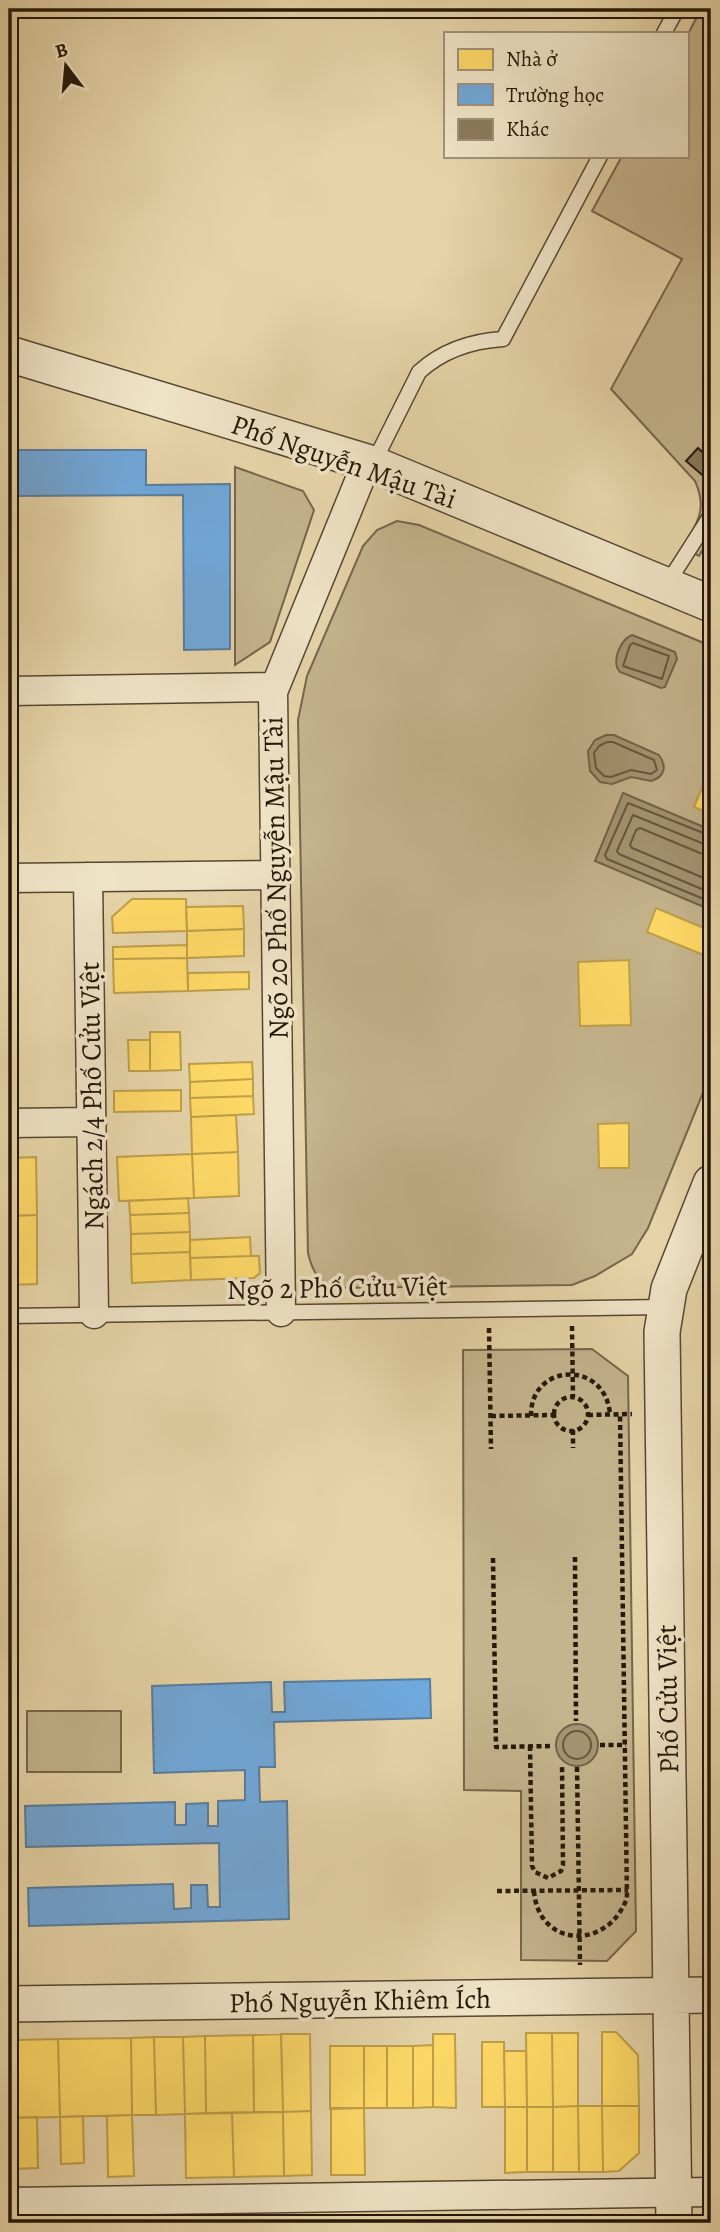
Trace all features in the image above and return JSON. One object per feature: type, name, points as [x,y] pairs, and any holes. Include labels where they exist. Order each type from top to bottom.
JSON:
[{"type":"street","name":"Phố Nguyễn Mậu Tài","points":[[9,354],[370,463],[711,604]]},
{"type":"street","name":"Ngõ 20 Phố Nguyễn Mậu Tài","points":[[281,1312],[275,687],[370,463]]},
{"type":"street","points":[[9,691],[275,687]]},
{"type":"street","points":[[9,878],[275,875]]},
{"type":"street","name":"Ngách 2/4 Phố Cửu Việt","points":[[88,877],[94,1314]]},
{"type":"street","points":[[9,1123],[92,1122]]},
{"type":"street","name":"Phố Cửu Việt","points":[[674,2208],[662,1332],[665,1307],[676,1268],[711,1183]]},
{"type":"street","name":"Phố Nguyễn Khiêm Ích","points":[[9,2004],[711,1995]]},
{"type":"street","points":[[9,2202],[159,2212],[674,2208],[711,2192]]},
{"type":"lane","points":[[665,32],[677,9]]},
{"type":"lane","points":[[370,463],[419,372],[432,360],[449,351],[488,340],[503,339],[599,158]]},
{"type":"lane","points":[[667,586],[711,515]]},
{"type":"lane","name":"Ngõ 2 Phố Cửu Việt","points":[[9,1316],[665,1307]]},
{"type":"path","points":[[571,1308],[573,1397]]},
{"type":"path","points":[[489,1309],[491,1449]]},
{"type":"path","points":[[531,1416],[534,1396],[542,1386],[553,1378],[572,1374],[591,1379],[601,1388],[608,1399],[610,1414]]},
{"type":"path","points":[[573,1397],[582,1401],[588,1415],[582,1427],[573,1430],[562,1428],[554,1415],[557,1404],[573,1397]]},
{"type":"path","points":[[534,1891],[541,1916],[552,1927],[579,1936],[598,1933],[612,1924],[621,1912],[628,1890],[621,1414]]},
{"type":"path","points":[[588,1415],[632,1414]]},
{"type":"path","points":[[491,1416],[554,1415]]},
{"type":"path","points":[[573,1430],[573,1448]]},
{"type":"path","points":[[575,1557],[576,1721]]},
{"type":"path","points":[[493,1558],[496,1746],[553,1746]]},
{"type":"path","points":[[600,1745],[626,1745]]},
{"type":"path","points":[[530,1746],[532,1866],[535,1872],[548,1878],[561,1871],[563,1865],[562,1765]]},
{"type":"path","points":[[577,1768],[580,1965]]},
{"type":"path","points":[[497,1891],[628,1890]]},
{"type":"shaded area","points":[[701,9],[711,9],[711,536],[699,556],[683,548],[701,508],[695,481],[611,389],[682,259],[592,211],[621,158],[688,158],[688,34]]},
{"type":"shaded area","points":[[235,467],[303,491],[314,510],[270,642],[235,665]]},
{"type":"shaded area","points":[[397,521],[419,525],[711,646],[711,1073],[648,1228],[632,1254],[595,1276],[572,1285],[332,1288],[316,1274],[308,1253],[298,720],[307,676],[363,546],[377,530]]},
{"type":"shaded area","points":[[592,1349],[628,1376],[636,1931],[607,1961],[521,1960],[521,1791],[464,1790],[463,1350]]},
{"type":"shaded area","points":[[27,1711],[121,1711],[121,1772],[27,1772]]},
{"type":"water","points":[[632,635],[675,652],[677,659],[665,687],[661,688],[620,672],[617,668],[618,652],[624,641]]},
{"type":"water","points":[[614,735],[659,755],[664,767],[662,774],[651,781],[631,777],[612,784],[600,782],[590,771],[588,751],[595,740]]},
{"type":"water","points":[[623,793],[711,830],[711,910],[595,861]]},
{"type":"water","points":[[577,1724],[592,1730],[598,1745],[592,1760],[577,1766],[562,1760],[556,1745],[562,1730]]},
{"type":"building: Nhà ở","points":[[711,766],[711,814],[694,807]]},
{"type":"building: Nhà ở","points":[[132,899],[186,899],[187,931],[113,933],[112,917]]},
{"type":"building: Nhà ở","points":[[243,906],[244,929],[187,931],[186,907]]},
{"type":"building: Nhà ở","points":[[656,908],[711,931],[711,958],[647,932]]},
{"type":"building: Nhà ở","points":[[244,929],[244,956],[187,958],[187,931]]},
{"type":"building: Nhà ở","points":[[187,945],[187,958],[113,959],[113,947]]},
{"type":"building: Nhà ở","points":[[187,958],[188,991],[114,993],[113,959]]},
{"type":"building: Nhà ở","points":[[629,960],[631,1025],[580,1026],[578,962]]},
{"type":"building: Nhà ở","points":[[249,972],[249,989],[188,991],[188,973]]},
{"type":"building: Nhà ở","points":[[150,1032],[180,1032],[181,1070],[150,1071]]},
{"type":"building: Nhà ở","points":[[128,1040],[150,1040],[150,1071],[129,1071]]},
{"type":"building: Nhà ở","points":[[252,1062],[253,1079],[190,1082],[189,1064]]},
{"type":"building: Nhà ở","points":[[253,1079],[253,1096],[190,1098],[190,1082]]},
{"type":"building: Nhà ở","points":[[181,1090],[181,1111],[114,1112],[114,1091]]},
{"type":"building: Nhà ở","points":[[253,1096],[254,1114],[191,1117],[190,1098]]},
{"type":"building: Nhà ở","points":[[236,1115],[238,1152],[192,1154],[191,1117]]},
{"type":"building: Nhà ở","points":[[629,1123],[629,1168],[599,1168],[598,1124]]},
{"type":"building: Nhà ở","points":[[238,1152],[239,1196],[194,1198],[192,1154]]},
{"type":"building: Nhà ở","points":[[192,1154],[194,1198],[119,1201],[117,1157]]},
{"type":"building: Nhà ở","points":[[36,1157],[37,1215],[11,1216],[11,1158]]},
{"type":"building: Nhà ở","points":[[188,1198],[189,1213],[130,1215],[129,1201]]},
{"type":"building: Nhà ở","points":[[189,1213],[190,1232],[131,1234],[130,1215]]},
{"type":"building: Nhà ở","points":[[37,1215],[37,1284],[9,1285],[9,1216]]},
{"type":"building: Nhà ở","points":[[190,1232],[190,1252],[131,1254],[131,1234]]},
{"type":"building: Nhà ở","points":[[250,1237],[251,1256],[190,1258],[190,1240]]},
{"type":"building: Nhà ở","points":[[190,1252],[191,1280],[132,1283],[131,1254]]},
{"type":"building: Nhà ở","points":[[259,1256],[260,1273],[254,1278],[191,1280],[190,1258]]},
{"type":"building: Nhà ở","points":[[602,2032],[616,2032],[638,2055],[639,2106],[602,2106]]},
{"type":"building: Nhà ở","points":[[526,2033],[552,2033],[553,2107],[527,2107]]},
{"type":"building: Nhà ở","points":[[552,2033],[578,2033],[578,2106],[553,2107]]},
{"type":"building: Nhà ở","points":[[281,2034],[283,2112],[254,2112],[253,2035]]},
{"type":"building: Nhà ở","points":[[281,2034],[310,2034],[311,2111],[283,2112]]},
{"type":"building: Nhà ở","points":[[433,2034],[455,2034],[456,2108],[433,2107]]},
{"type":"building: Nhà ở","points":[[253,2035],[254,2112],[206,2113],[205,2036]]},
{"type":"building: Nhà ở","points":[[205,2036],[206,2113],[185,2114],[183,2037]]},
{"type":"building: Nhà ở","points":[[154,2037],[156,2115],[132,2115],[131,2038]]},
{"type":"building: Nhà ở","points":[[154,2037],[183,2037],[185,2114],[156,2115]]},
{"type":"building: Nhà ở","points":[[131,2038],[132,2115],[60,2117],[58,2039]]},
{"type":"building: Nhà ở","points":[[58,2039],[60,2117],[9,2118],[9,2049],[17,2040]]},
{"type":"building: Nhà ở","points":[[482,2042],[504,2042],[505,2107],[482,2107]]},
{"type":"building: Nhà ở","points":[[433,2045],[433,2107],[413,2108],[413,2046]]},
{"type":"building: Nhà ở","points":[[330,2046],[364,2046],[364,2108],[330,2109]]},
{"type":"building: Nhà ở","points":[[364,2046],[387,2046],[387,2108],[364,2108]]},
{"type":"building: Nhà ở","points":[[387,2046],[413,2046],[413,2108],[387,2108]]},
{"type":"building: Nhà ở","points":[[504,2051],[526,2051],[527,2107],[505,2107]]},
{"type":"building: Nhà ở","points":[[578,2106],[602,2106],[603,2172],[579,2172]]},
{"type":"building: Nhà ở","points":[[578,2106],[579,2172],[553,2172],[553,2107]]},
{"type":"building: Nhà ở","points":[[602,2106],[639,2106],[639,2153],[619,2171],[603,2172]]},
{"type":"building: Nhà ở","points":[[505,2107],[527,2107],[527,2172],[505,2173]]},
{"type":"building: Nhà ở","points":[[527,2107],[553,2107],[553,2172],[527,2172]]},
{"type":"building: Nhà ở","points":[[331,2108],[364,2108],[365,2175],[331,2175]]},
{"type":"building: Nhà ở","points":[[311,2111],[312,2175],[284,2176],[283,2112]]},
{"type":"building: Nhà ở","points":[[283,2112],[284,2176],[234,2177],[232,2113]]},
{"type":"building: Nhà ở","points":[[232,2113],[234,2177],[186,2178],[185,2114]]},
{"type":"building: Nhà ở","points":[[132,2115],[134,2176],[108,2177],[107,2116]]},
{"type":"building: Nhà ở","points":[[83,2116],[84,2163],[61,2164],[60,2117]]},
{"type":"building: Nhà ở","points":[[37,2117],[38,2168],[9,2169],[9,2118]]},
{"type":"building: Trường học","points":[[9,450],[146,450],[146,485],[230,484],[230,649],[184,650],[183,495],[9,496]]},
{"type":"building: Trường học","points":[[430,1679],[431,1718],[274,1722],[275,1767],[259,1767],[260,1802],[287,1801],[289,1919],[29,1926],[28,1888],[173,1884],[174,1909],[191,1908],[191,1885],[207,1885],[208,1907],[220,1907],[219,1843],[26,1847],[25,1806],[175,1802],[175,1825],[186,1825],[186,1804],[208,1803],[208,1826],[218,1826],[218,1801],[245,1800],[245,1770],[154,1773],[152,1686],[271,1682],[272,1712],[285,1712],[284,1682]]},
{"type":"building: Khác","points":[[698,448],[711,460],[711,477],[708,480],[686,461]]}]
